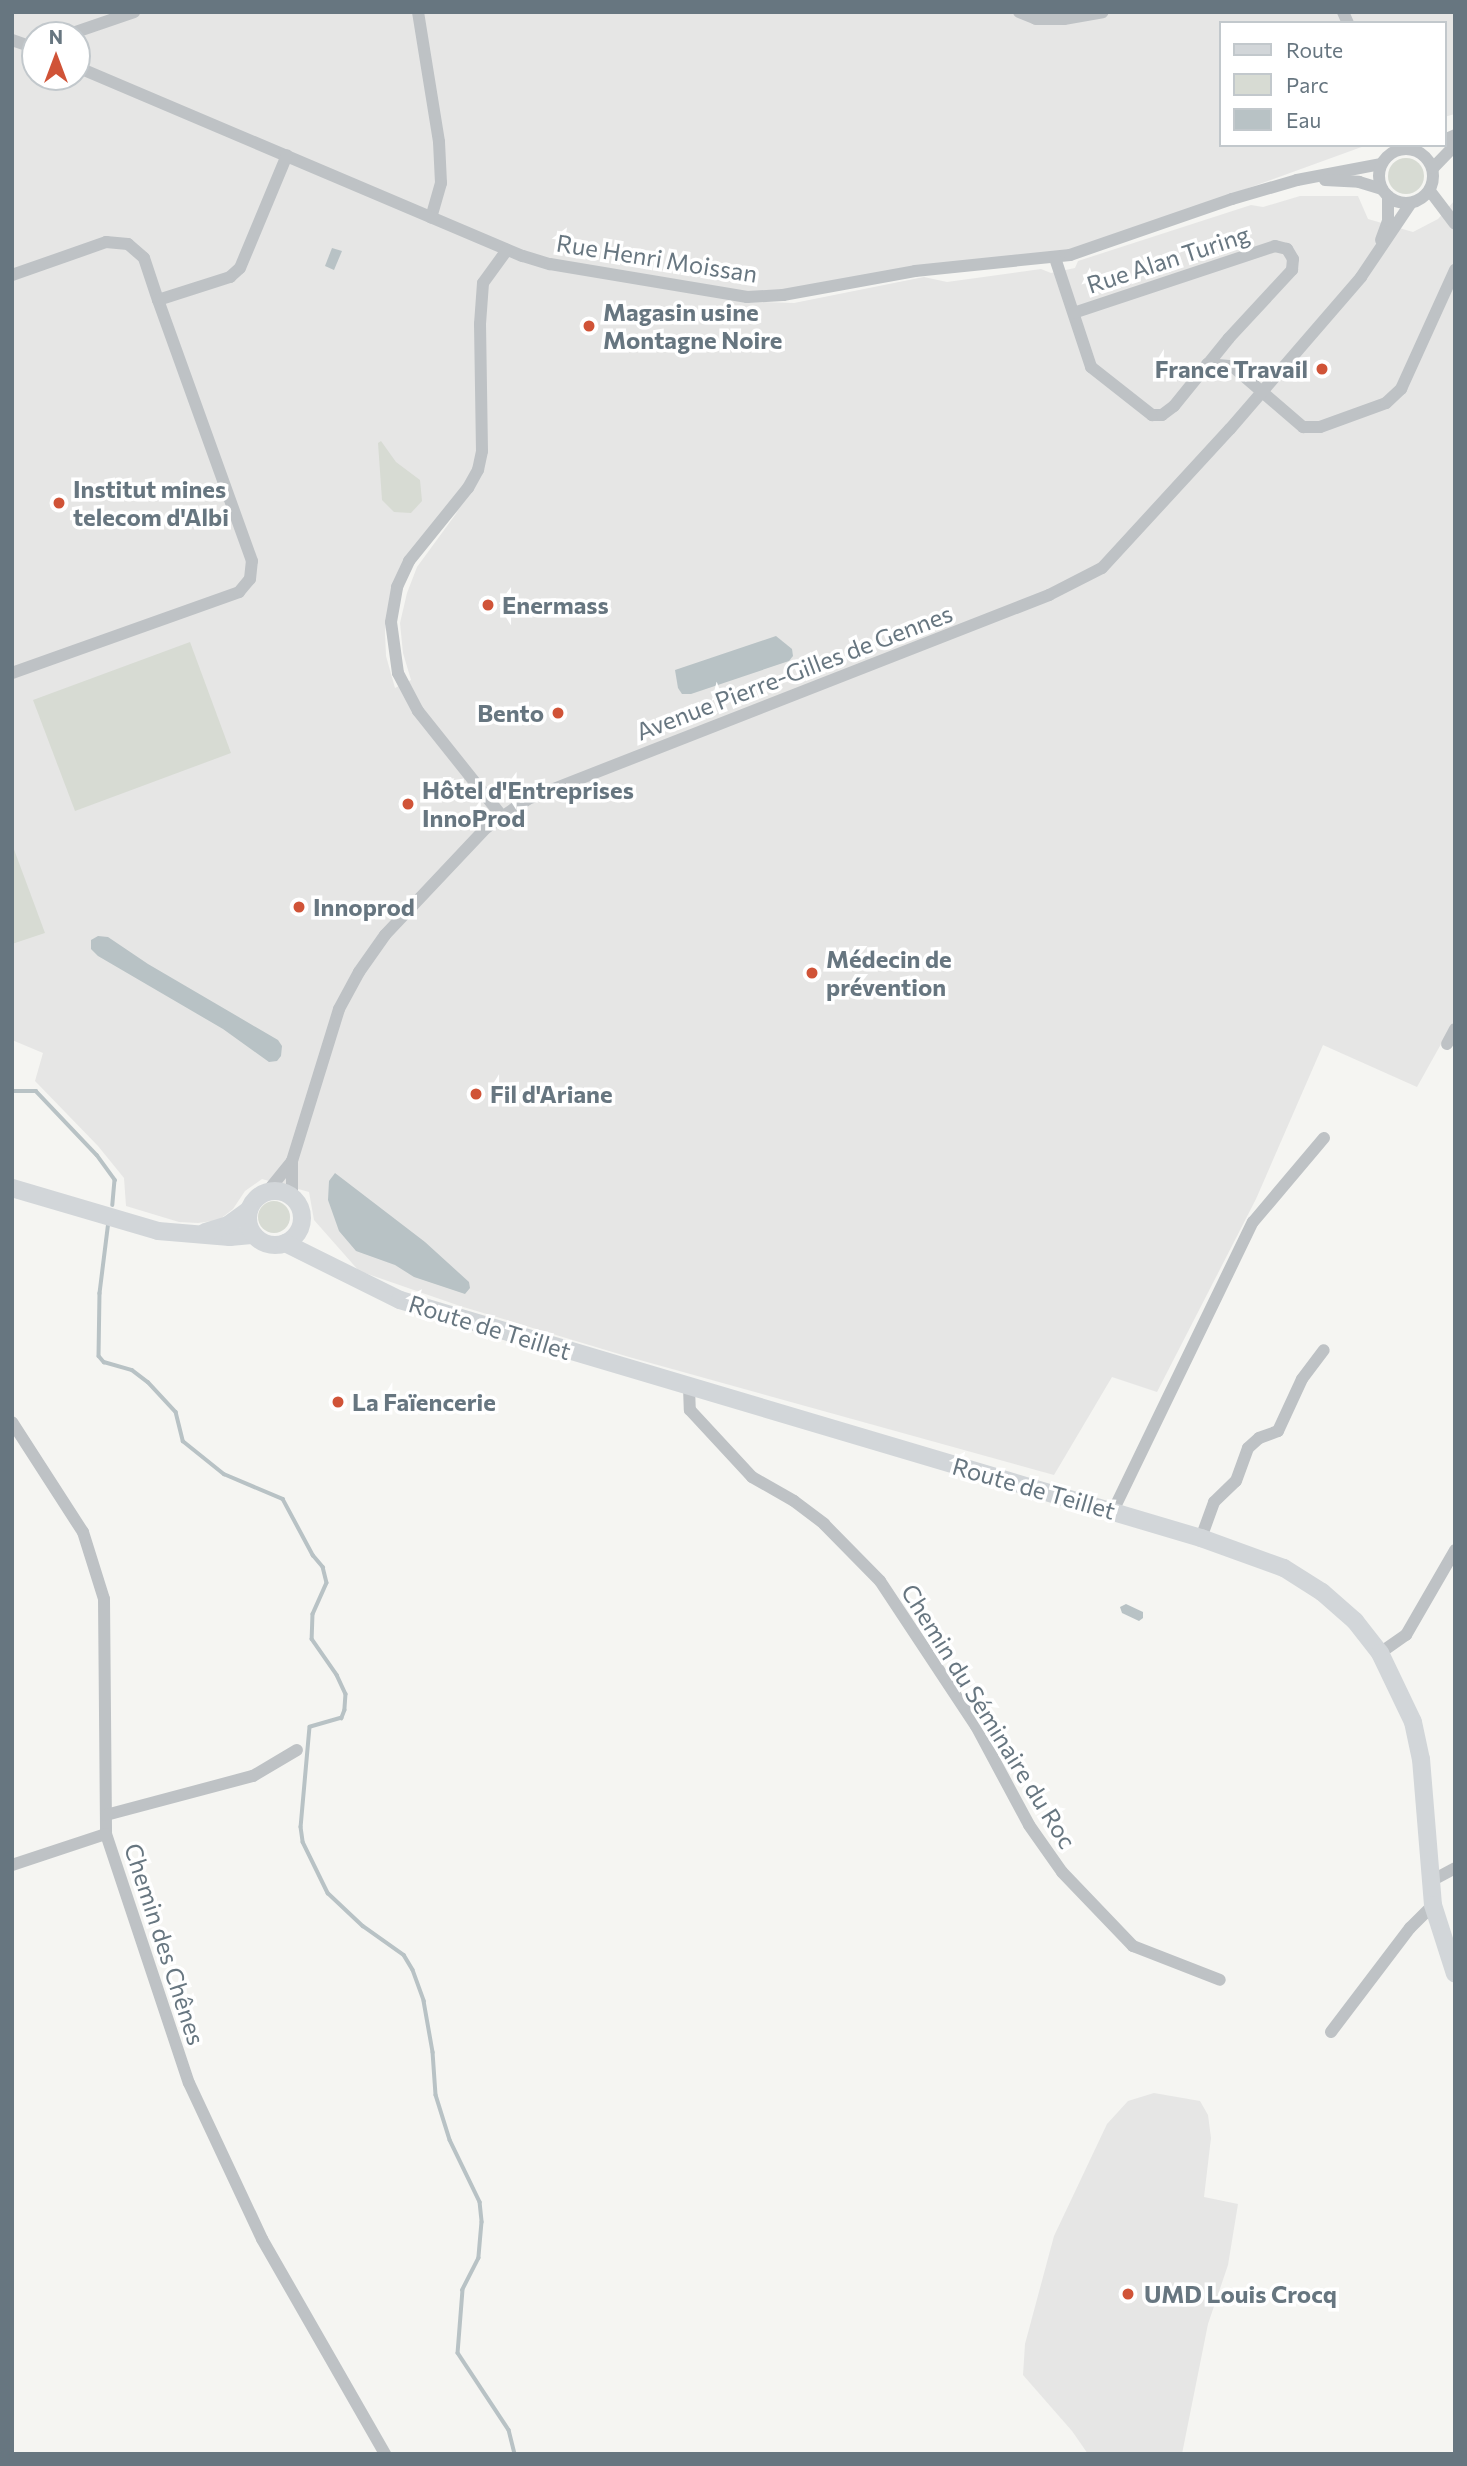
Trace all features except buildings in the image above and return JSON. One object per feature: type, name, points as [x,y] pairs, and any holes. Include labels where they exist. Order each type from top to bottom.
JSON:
[{"type":"main road","points":[[12,1188],[158,1231],[230,1237],[254,1235],[272,1245],[285,1243],[298,1232],[301,1209],[292,1197],[285,1192],[267,1192],[256,1198],[249,1210],[248,1219],[254,1235]]},
{"type":"main road","points":[[195,1235],[228,1225],[249,1210]]},
{"type":"main road","name":"Route de Teillet","points":[[301,1224],[312,1243],[342,1273]]},
{"type":"main road","name":"Route de Teillet","points":[[285,1243],[400,1300],[1113,1511],[1201,1538],[1284,1568],[1322,1592],[1355,1621],[1380,1653],[1413,1722],[1420,1759],[1433,1905],[1455,1974]]},
{"type":"street","points":[[91,27],[134,12]]},
{"type":"street","points":[[418,12],[439,142],[441,183],[431,218]]},
{"type":"street","points":[[1019,12],[1036,19],[1064,19],[1102,12]]},
{"type":"street","name":"Rue Henri Moissan","points":[[91,73],[507,250],[551,264],[747,297],[783,295],[915,271],[1055,258],[1091,249],[1232,199],[1383,156]]},
{"type":"street","points":[[1455,145],[1433,168],[1430,191],[1455,224]]},
{"type":"street","points":[[1430,191],[1411,203],[1394,201],[1385,193],[1379,181],[1383,156],[1403,147],[1418,151],[1433,168]]},
{"type":"street","points":[[1418,151],[1428,147]]},
{"type":"street","points":[[158,300],[230,276],[240,268],[286,155]]},
{"type":"street","name":"Rue Henri Moissan","points":[[1297,180],[1359,182],[1385,193]]},
{"type":"street","name":"Avenue Pierre-Gilles de Gennes","points":[[1375,257],[1388,220],[1385,193]]},
{"type":"street","name":"Avenue Pierre-Gilles de Gennes","points":[[292,1197],[292,1161],[332,1028],[359,972],[385,935],[501,815],[528,799],[578,778],[1049,595],[1102,568],[1163,505],[1262,392],[1375,257],[1411,203]]},
{"type":"street","points":[[12,275],[106,242],[128,244],[144,258],[252,561],[250,579],[239,592],[12,673]]},
{"type":"street","name":"Rue Alan Turing","points":[[1055,258],[1091,367],[1152,415],[1162,415],[1174,406],[1230,338],[1292,270],[1293,259],[1287,249],[1275,246],[1074,313]]},
{"type":"street","points":[[501,815],[418,711],[398,673],[391,622],[397,587],[410,561],[468,488],[478,470],[482,451],[480,336],[483,283],[507,250]]},
{"type":"street","points":[[1208,364],[1232,366],[1304,427],[1320,427],[1386,403],[1401,389],[1455,270]]},
{"type":"street","points":[[1230,338],[1232,366]]},
{"type":"street","points":[[1447,1044],[1455,1029]]},
{"type":"street","points":[[1113,1511],[1253,1222],[1324,1138]]},
{"type":"street","name":"Avenue Pierre-Gilles de Gennes","points":[[267,1192],[292,1161]]},
{"type":"street","points":[[1201,1538],[1214,1502],[1236,1481],[1248,1448],[1259,1438],[1278,1431],[1302,1378],[1324,1350]]},
{"type":"street","name":"Chemin du Séminaire du Roc","points":[[689,1387],[690,1410],[752,1477],[794,1501],[824,1524],[880,1581],[976,1726],[1029,1825],[1062,1872],[1133,1946],[1220,1980]]},
{"type":"street","name":"Chemin des Chênes","points":[[12,1422],[83,1532],[104,1599],[106,1834],[189,2083],[262,2239],[385,2454]]},
{"type":"street","points":[[1380,1653],[1406,1634],[1455,1550]]},
{"type":"street","points":[[106,1815],[253,1776],[296,1750]]},
{"type":"street","points":[[12,1865],[106,1834]]},
{"type":"street","points":[[1430,1881],[1455,1868]]},
{"type":"street","points":[[1331,2032],[1410,1928],[1433,1905]]},
{"type":"shaded area","points":[[12,12],[1455,12],[1455,114],[1446,116],[1446,21],[1218,21],[1218,147],[1362,147],[1081,249],[758,302],[794,303],[924,277],[947,282],[1041,269],[1051,273],[1075,268],[1078,261],[1251,205],[1263,207],[1300,196],[1358,196],[1368,219],[1413,232],[1438,219],[1455,200],[1455,1019],[1417,1087],[1323,1045],[1256,1199],[1157,1392],[1112,1377],[1054,1475],[629,1357],[460,1306],[359,1271],[314,1220],[309,1192],[262,1179],[245,1191],[233,1209],[219,1220],[198,1223],[179,1222],[126,1206],[124,1178],[98,1146],[35,1081],[43,1053],[12,1040]],"holes":[[[458,511],[417,567],[400,623],[403,653],[411,680],[395,688],[386,656],[385,632],[388,607],[400,567]]]},
{"type":"shaded area","name":"UMD Louis Crocq","points":[[1154,2093],[1200,2101],[1208,2115],[1211,2138],[1204,2197],[1238,2204],[1228,2265],[1208,2324],[1182,2454],[1088,2454],[1072,2431],[1023,2375],[1025,2344],[1054,2236],[1107,2124],[1128,2101]]},
{"type":"green space","points":[[1406,158],[1419,163],[1424,176],[1419,189],[1406,194],[1393,189],[1388,176],[1393,163]]},
{"type":"green space","points":[[381,441],[396,462],[420,480],[422,501],[411,513],[394,512],[382,500],[378,443]]},
{"type":"green space","points":[[190,642],[231,753],[75,811],[33,700]]},
{"type":"green space","points":[[12,844],[45,933],[12,944]]},
{"type":"green space","points":[[274,1201],[285,1206],[290,1217],[285,1228],[274,1233],[263,1228],[258,1217],[263,1206]]},
{"type":"water","points":[[332,248],[342,251],[334,270],[325,266]]},
{"type":"water","points":[[776,636],[792,649],[793,656],[789,661],[691,694],[682,694],[678,688],[675,670]]},
{"type":"water","points":[[98,936],[108,937],[148,964],[278,1040],[282,1046],[281,1056],[277,1061],[269,1062],[223,1029],[98,956],[91,949],[91,940]]},
{"type":"water","points":[[335,1173],[425,1242],[469,1282],[470,1288],[465,1294],[414,1277],[395,1265],[356,1251],[339,1231],[328,1200],[329,1181]]},
{"type":"water","points":[[1126,1604],[1143,1612],[1143,1618],[1139,1621],[1122,1613],[1120,1607]]},
{"type":"waterway","points":[[12,1091],[36,1091],[97,1155],[115,1180],[113,1205]]},
{"type":"waterway","points":[[109,1221],[100,1293],[99,1356],[104,1362],[132,1370],[148,1382],[176,1412],[183,1441],[224,1474],[283,1499],[313,1555],[323,1567],[327,1583],[313,1614],[312,1639],[337,1675],[346,1694],[345,1710],[342,1718],[310,1727],[301,1827],[303,1842],[328,1893],[363,1926],[404,1955],[413,1970],[424,2001],[433,2052],[436,2095],[450,2140],[480,2202],[482,2222],[479,2258],[463,2290],[458,2353],[509,2430],[515,2454]]},
{"type":"place","name":"Magasin usine Montagne Noire","points":[[589,326]]},
{"type":"place","name":"France Travail","points":[[1322,369]]},
{"type":"place","name":"Institut mines telecom d'Albi","points":[[59,503]]},
{"type":"place","name":"Enermass","points":[[488,605]]},
{"type":"place","name":"Bento","points":[[558,713]]},
{"type":"place","name":"Hôtel d'Entreprises InnoProd","points":[[408,804]]},
{"type":"place","name":"Innoprod","points":[[299,907]]},
{"type":"place","name":"Médecin de prévention","points":[[812,973]]},
{"type":"place","name":"Fil d'Ariane","points":[[476,1094]]},
{"type":"place","name":"La Faïencerie","points":[[338,1402]]},
{"type":"place","name":"UMD Louis Crocq","points":[[1128,2294]]}]
